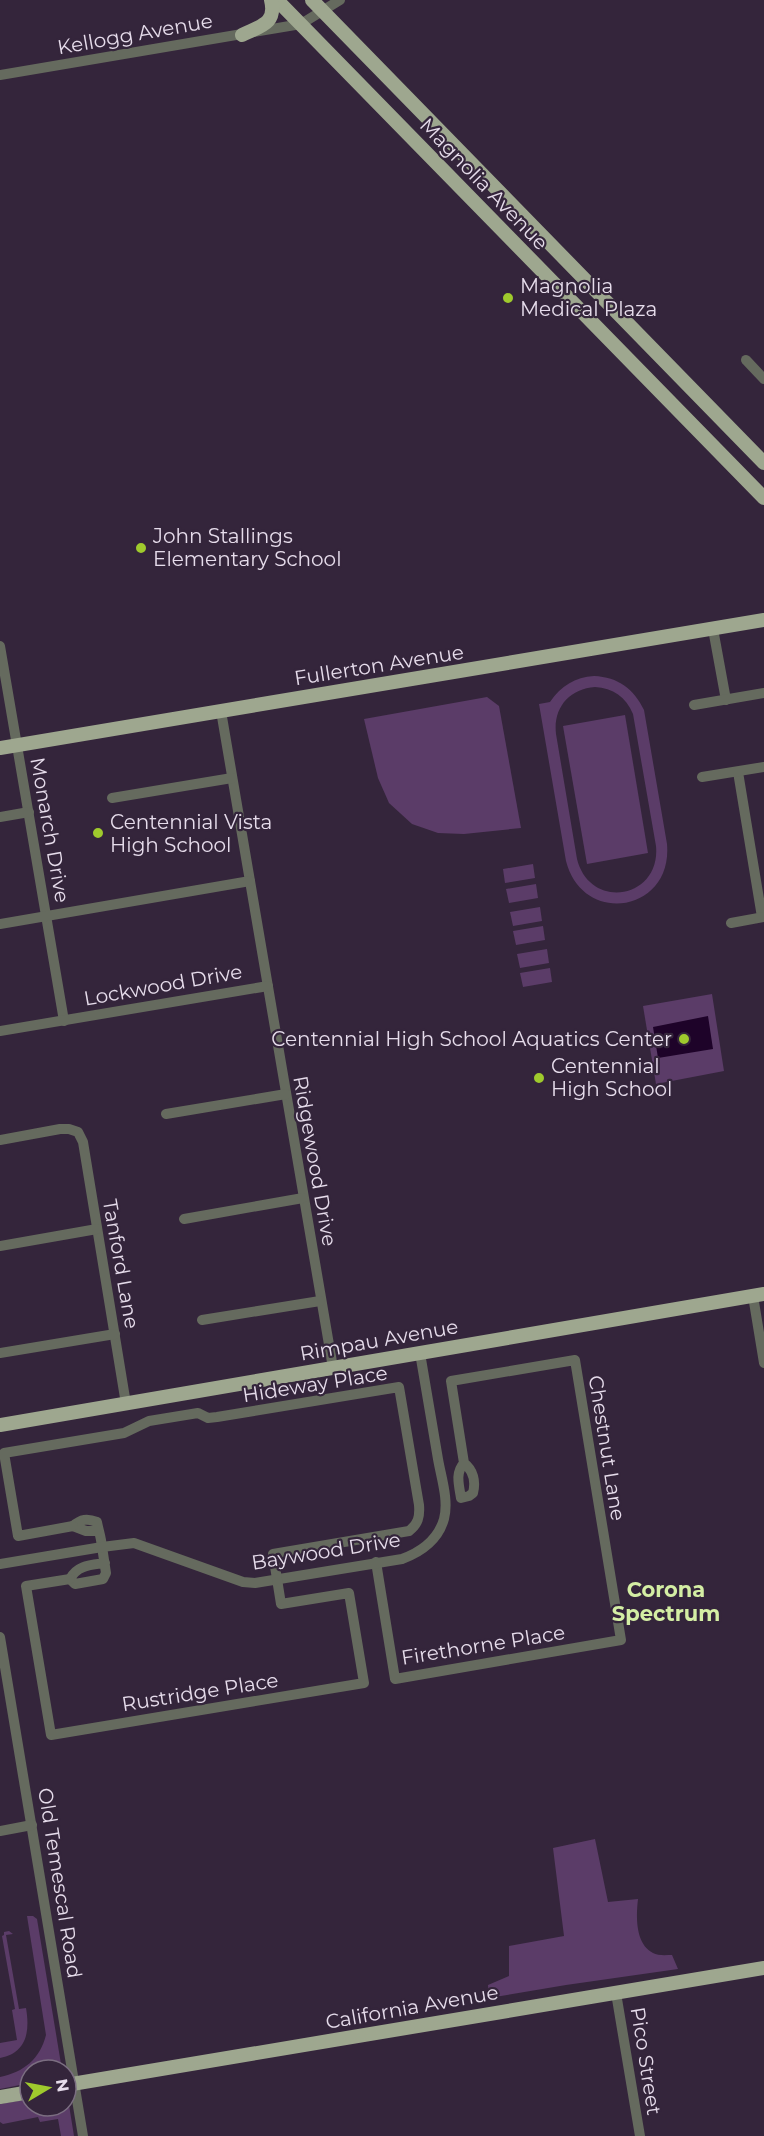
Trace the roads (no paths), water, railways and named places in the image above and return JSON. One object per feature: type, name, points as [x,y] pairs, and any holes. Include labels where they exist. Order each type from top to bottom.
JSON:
[{"type":"main road","points":[[242,34],[268,21],[273,13],[271,0]]},
{"type":"main road","name":"Magnolia Avenue","points":[[277,0],[764,498]]},
{"type":"main road","name":"Magnolia Avenue","points":[[312,0],[763,463]]},
{"type":"main road","points":[[512,240],[529,223]]},
{"type":"main road","points":[[744,478],[763,463]]},
{"type":"main road","name":"Fullerton Avenue","points":[[0,748],[764,620]]},
{"type":"main road","name":"Rimpau Avenue","points":[[0,1425],[758,1295]]},
{"type":"main road","name":"California Avenue","points":[[78,2084],[764,1968]]},
{"type":"main road","points":[[0,2097],[18,2094]]},
{"type":"street","name":"Kellogg Avenue","points":[[0,75],[301,24],[324,12],[340,0]]},
{"type":"street","points":[[746,360],[764,379]]},
{"type":"street","points":[[713,629],[726,700]]},
{"type":"street","name":"Monarch Drive","points":[[0,646],[64,1020]]},
{"type":"street","points":[[694,705],[764,693]]},
{"type":"street","name":"Ridgewood Drive","points":[[221,711],[333,1368]]},
{"type":"street","points":[[702,777],[764,767]]},
{"type":"street","points":[[731,922],[763,917],[738,772]]},
{"type":"street","points":[[112,798],[232,778]]},
{"type":"street","points":[[0,817],[29,812]]},
{"type":"street","points":[[0,924],[250,881]]},
{"type":"street","name":"Lockwood Drive","points":[[0,1031],[267,986]]},
{"type":"street","points":[[166,1114],[286,1094]]},
{"type":"street","name":"Tanford Lane","points":[[0,1140],[69,1129],[78,1132],[83,1142],[126,1404]]},
{"type":"street","points":[[184,1219],[303,1198]]},
{"type":"street","points":[[0,1246],[97,1229]]},
{"type":"street","points":[[758,1295],[764,1363]]},
{"type":"street","points":[[202,1320],[320,1301]]},
{"type":"street","points":[[0,1353],[115,1334]]},
{"type":"street","name":"Baywood Drive","points":[[0,1564],[134,1544],[243,1582],[255,1583],[402,1559],[412,1555],[425,1547],[437,1534],[445,1510],[445,1498],[420,1353]]},
{"type":"street","name":"Chestnut Lane","points":[[464,1463],[459,1468],[458,1476],[461,1498],[469,1496],[475,1487],[470,1468],[464,1463],[451,1382],[575,1360],[621,1640]]},
{"type":"street","name":"Hideway Place","points":[[4,1453],[124,1434],[149,1421],[198,1413],[208,1418],[217,1418],[399,1387],[419,1506],[417,1523],[409,1531],[273,1554],[277,1580]]},
{"type":"street","name":"Rustridge Place","points":[[4,1453],[18,1536],[73,1526],[78,1521],[89,1519],[97,1522],[105,1563],[82,1567],[74,1571],[70,1579],[26,1586],[51,1736],[364,1683],[349,1593],[281,1605],[277,1580]]},
{"type":"street","points":[[445,1498],[461,1498]]},
{"type":"street","name":"Firethorne Place","points":[[376,1562],[395,1679],[621,1640]]},
{"type":"street","name":"Old Temescal Road","points":[[0,1636],[5,1703],[32,1825],[66,2058]]},
{"type":"street","points":[[0,1831],[32,1825]]},
{"type":"street","name":"Pico Street","points":[[616,1993],[640,2136]]},
{"type":"street","name":"Old Temescal Road","points":[[78,2116],[83,2136]]},
{"type":"place","name":"Magnolia Medical Plaza","points":[[508,298]]},
{"type":"place","name":"John Stallings Elementary School","points":[[141,548]]},
{"type":"place","name":"Centennial Vista High School","points":[[98,833]]},
{"type":"place","name":"Centennial High School Aquatics Center","points":[[684,1039]]},
{"type":"place","name":"Centennial High School","points":[[539,1078]]},
{"type":"district","name":"Corona Spectrum","points":[[666,1602]]}]
